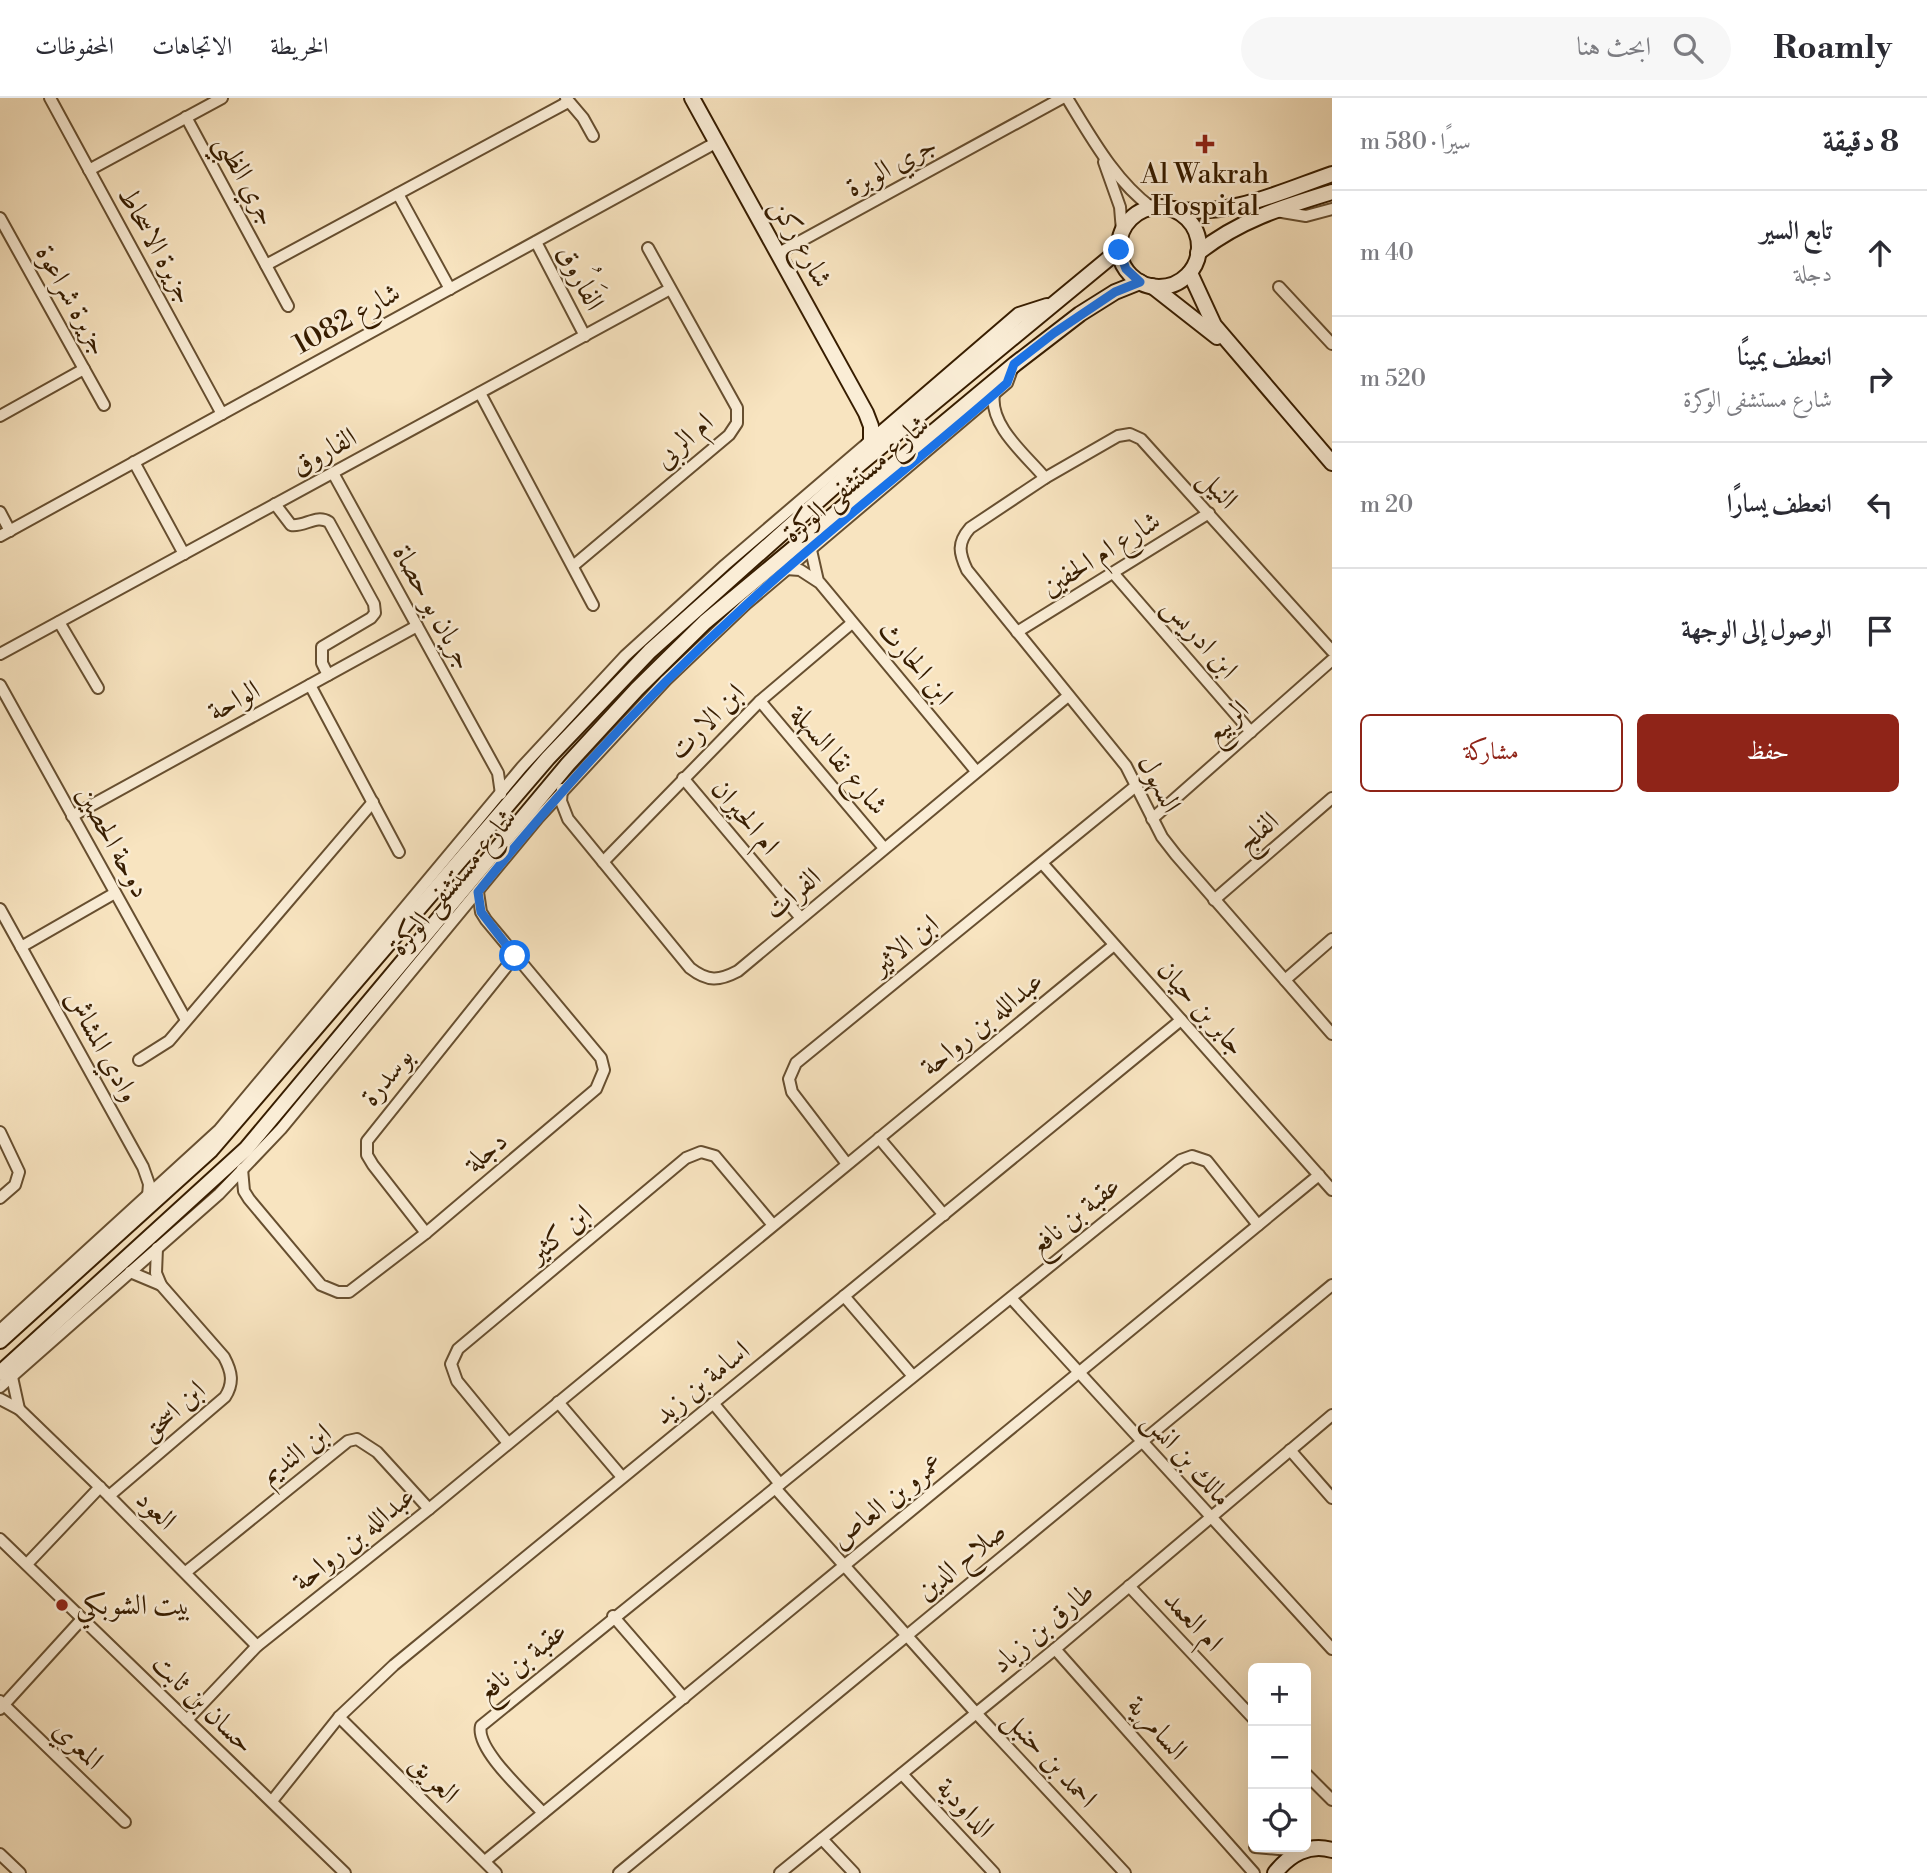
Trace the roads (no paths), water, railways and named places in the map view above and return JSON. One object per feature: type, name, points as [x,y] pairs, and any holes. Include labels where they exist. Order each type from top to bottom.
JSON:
[{"type":"street","name":"جزيرة الاسحاط","points":[[50,98],[222,414]]},
{"type":"street","points":[[89,170],[222,98]]},
{"type":"street","name":"شارع ركن","points":[[692,98],[866,413],[871,426],[871,440]]},
{"type":"street","name":"جري الوبرة","points":[[779,253],[1062,98]]},
{"type":"street","points":[[1067,98],[1099,149],[1136,196],[1152,208]]},
{"type":"street","points":[[567,100],[583,118],[593,136]]},
{"type":"street","name":"جري الظبي","points":[[267,265],[567,100]]},
{"type":"street","name":"جري الظبي","points":[[186,117],[288,306]]},
{"type":"street","name":"شارع 1082","points":[[5,533],[716,142]]},
{"type":"street","points":[[1099,149],[1120,207],[1122,231],[1119,250],[1126,269],[1231,348]]},
{"type":"street","points":[[1122,231],[1140,212],[1152,208],[1193,212],[1223,209],[1332,174]]},
{"type":"street","points":[[1146,284],[1173,285],[1190,272],[1198,253],[1224,233],[1274,210],[1332,192]]},
{"type":"street","points":[[398,194],[450,289]]},
{"type":"street","points":[[1170,209],[1189,221],[1195,230],[1198,253]]},
{"type":"street","points":[[1274,210],[1306,216],[1332,209]]},
{"type":"street","name":"جزيرة شراعوة","points":[[0,218],[104,405]]},
{"type":"street","name":"الفَارُوق","points":[[536,242],[585,336]]},
{"type":"street","name":"ام الربى","points":[[573,566],[729,435],[737,423],[737,408],[648,248]]},
{"type":"street","name":"شارع مستشفى الوكرة","points":[[0,1341],[193,1168],[548,758],[660,642],[855,468],[1119,250]]},
{"type":"street","points":[[1190,272],[1200,300],[1231,348],[1332,463]]},
{"type":"street","name":"شارع مستشفى الوكرة","points":[[0,1387],[6,1375],[246,1149],[569,764],[656,670],[705,622],[1014,364],[1080,314],[1115,292],[1146,284]]},
{"type":"street","points":[[1279,286],[1332,344]]},
{"type":"street","name":"الفاروق","points":[[0,654],[670,289]]},
{"type":"street","name":"شارع مستشفى الوكرة","points":[[0,1330],[219,1130],[522,767],[625,656],[893,420],[1018,315],[1052,306]]},
{"type":"street","name":"شارع مستشفى الوكرة","points":[[6,1375],[219,1194],[281,1129],[538,818],[666,680],[789,568],[1007,383],[1014,364]]},
{"type":"street","points":[[0,416],[84,369]]},
{"type":"street","points":[[480,393],[593,605]]},
{"type":"street","points":[[994,394],[994,409],[999,423],[1045,478]]},
{"type":"street","points":[[866,413],[879,420],[893,420]]},
{"type":"street","points":[[969,416],[985,416],[999,423]]},
{"type":"street","name":"النيل","points":[[959,547],[962,537],[970,528],[1045,478],[1118,436],[1130,434],[1141,439],[1332,651]]},
{"type":"street","name":"شارع مستشفى الوكرة","points":[[855,468],[871,440]]},
{"type":"street","points":[[134,462],[184,554]]},
{"type":"street","name":"جريان بو حصاة","points":[[333,473],[492,763],[501,783],[500,794]]},
{"type":"street","points":[[275,504],[291,525],[299,526],[317,519],[328,522],[373,604],[374,613],[371,618],[322,647],[322,663],[328,675]]},
{"type":"street","points":[[0,512],[5,533]]},
{"type":"street","name":"شارع ام الحفين","points":[[1017,632],[1115,574],[1209,513]]},
{"type":"street","name":"السهول","points":[[959,547],[967,570],[1126,766],[1161,837],[1332,1034]]},
{"type":"street","name":"ابن الحارث","points":[[811,550],[820,583]]},
{"type":"street","points":[[766,572],[789,568]]},
{"type":"street","name":"ابن الحارث","points":[[789,568],[811,575],[820,583],[976,771]]},
{"type":"street","name":"ابن ادريس","points":[[1115,574],[1251,732]]},
{"type":"street","points":[[59,622],[98,688]]},
{"type":"street","name":"ابن الارت","points":[[603,862],[760,701],[852,623]]},
{"type":"street","name":"الواحة","points":[[72,816],[417,626]]},
{"type":"street","name":"الربيع","points":[[1152,819],[1332,660]]},
{"type":"street","name":"دوحة الحصين","points":[[0,685],[186,1020]]},
{"type":"street","points":[[310,685],[399,852]]},
{"type":"street","name":"الفرات","points":[[569,764],[561,801],[568,819],[690,968],[712,980],[738,971],[1068,696]]},
{"type":"street","name":"شارع نقا السهلة","points":[[760,701],[884,848]]},
{"type":"street","points":[[492,763],[501,770],[512,771],[548,758]]},
{"type":"street","name":"ام الحيران","points":[[683,778],[800,917]]},
{"type":"street","name":"ابن الاثير","points":[[847,1164],[792,1092],[789,1079],[796,1063],[1137,785]]},
{"type":"street","name":"الفلج","points":[[1214,900],[1332,798]]},
{"type":"street","points":[[139,1060],[169,1041],[373,802]]},
{"type":"street","points":[[538,818],[550,815],[568,819]]},
{"type":"street","name":"جابر بن حيان","points":[[1042,863],[1327,1181]]},
{"type":"street","name":"دجلة","points":[[246,1149],[242,1170],[249,1199],[321,1285],[338,1292],[349,1292],[426,1233],[596,1089],[602,1080],[604,1069],[594,1047],[486,920],[478,902],[478,892]]},
{"type":"street","points":[[21,947],[115,893]]},
{"type":"street","name":"وادي المشاش","points":[[0,909],[143,1167],[149,1184],[148,1194]]},
{"type":"street","points":[[456,919],[466,916],[486,920]]},
{"type":"street","points":[[1284,980],[1332,939]]},
{"type":"street","name":"عبدالله بن رواحة","points":[[187,1720],[257,1646],[429,1509],[1114,945]]},
{"type":"street","name":"بوسدرة","points":[[426,1233],[373,1165],[367,1155],[367,1141],[515,956]]},
{"type":"street","name":"اسامة بن زيد","points":[[272,1801],[339,1717],[394,1665],[1181,1020]]},
{"type":"street","points":[[0,1132],[19,1172],[15,1185],[0,1198]]},
{"type":"street","points":[[879,1138],[944,1214]]},
{"type":"street","name":"ابن كثير","points":[[508,1443],[457,1381],[452,1364],[458,1349],[686,1158],[701,1152],[715,1156],[773,1225]]},
{"type":"street","name":"عقبة بن نافع","points":[[543,1814],[488,1751],[479,1733],[481,1726],[613,1616],[1181,1160],[1192,1156],[1208,1161],[1258,1225]]},
{"type":"street","points":[[143,1167],[160,1175],[193,1168]]},
{"type":"street","name":"عمرو بن العاص","points":[[485,1861],[1258,1225],[1327,1181]]},
{"type":"street","points":[[135,1220],[148,1194]]},
{"type":"street","points":[[191,1201],[219,1194],[249,1199]]},
{"type":"street","points":[[157,1248],[156,1273],[161,1285]]},
{"type":"street","name":"ابن اسحق","points":[[109,1496],[225,1397],[232,1384],[229,1366],[224,1357],[161,1285],[130,1272]]},
{"type":"street","name":"صلاح الدين","points":[[619,1873],[1332,1285]]},
{"type":"street","points":[[844,1296],[912,1375]]},
{"type":"street","name":"مالك بن انس","points":[[1011,1298],[1332,1649]]},
{"type":"street","points":[[6,1375],[19,1409]]},
{"type":"street","name":"العود","points":[[0,1399],[19,1409],[186,1572],[257,1646]]},
{"type":"street","points":[[558,1402],[622,1477]]},
{"type":"street","name":"احمد بن حنبل","points":[[713,1403],[777,1486],[844,1566],[1125,1873]]},
{"type":"street","name":"طارق بن زياد","points":[[780,1873],[1055,1649],[1332,1415]]},
{"type":"street","name":"ابن النديم","points":[[186,1572],[348,1441],[357,1439],[377,1452],[429,1509]]},
{"type":"street","points":[[1290,1450],[1332,1498]]},
{"type":"street","points":[[27,1564],[100,1487]]},
{"type":"street","name":"حسان بن ثابت","points":[[0,1539],[345,1873]]},
{"type":"street","name":"ام العمد","points":[[1129,1586],[1248,1713]]},
{"type":"street","points":[[613,1616],[684,1698]]},
{"type":"street","points":[[1,1705],[82,1619]]},
{"type":"street","name":"السامرية","points":[[1055,1649],[1225,1837],[1254,1873]]},
{"type":"street","name":"المعري","points":[[1,1705],[125,1822]]},
{"type":"street","name":"العريق","points":[[339,1717],[496,1873]]},
{"type":"street","name":"الداودية","points":[[902,1774],[994,1873]]},
{"type":"street","points":[[1311,1779],[1332,1800]]},
{"type":"street","points":[[1225,1837],[1248,1845]]},
{"type":"street","points":[[822,1839],[854,1873]]},
{"type":"street","points":[[1311,1850],[1330,1848]]},
{"type":"street","points":[[1276,1873],[1284,1861],[1298,1852]]},
{"type":"street","points":[[0,1854],[20,1873]]},
{"type":"place","name":"Al Wakrah Hospital","points":[[1205,144]]},
{"type":"place","name":"بيت الشوبكي","points":[[62,1605]]}]
